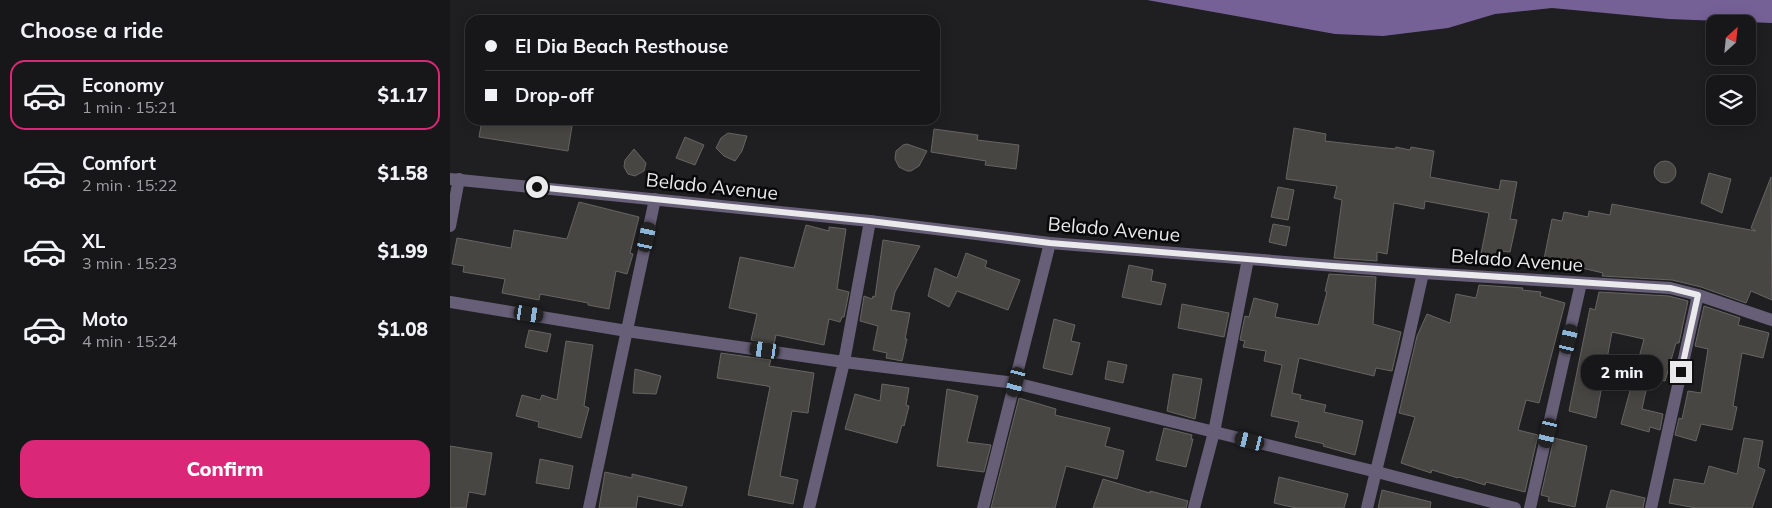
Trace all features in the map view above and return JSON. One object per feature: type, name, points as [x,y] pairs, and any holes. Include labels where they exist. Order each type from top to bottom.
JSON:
[{"type":"street","name":"Belado Avenue","points":[[454,179],[870,221],[1050,243],[1423,273],[1670,288],[1698,295],[1772,320]]},
{"type":"street","points":[[450,226],[454,179]]},
{"type":"street","points":[[589,508],[655,199]]},
{"type":"street","points":[[809,508],[844,362],[870,221]]},
{"type":"street","points":[[983,508],[1050,243]]},
{"type":"street","points":[[1194,508],[1214,432],[1248,259]]},
{"type":"street","points":[[1367,508],[1423,273]]},
{"type":"street","points":[[1530,508],[1582,283]]},
{"type":"street","points":[[1651,508],[1698,295]]},
{"type":"street","points":[[450,302],[627,331],[844,362],[1016,382],[1515,508]]},
{"type":"shaded area","points":[[1147,0],[1772,0],[1772,23],[1756,22],[1756,15],[1706,15],[1706,20],[1669,19],[1552,8],[1495,14],[1448,28],[1383,36],[1335,34]]},
{"type":"building","points":[[481,125],[572,125],[568,151],[479,137]]},
{"type":"building","points":[[1294,128],[1326,134],[1325,141],[1395,149],[1396,147],[1410,150],[1411,147],[1434,151],[1430,177],[1499,190],[1501,180],[1517,182],[1510,219],[1517,220],[1510,252],[1501,251],[1498,263],[1480,259],[1489,213],[1425,201],[1424,209],[1394,203],[1387,254],[1377,252],[1377,261],[1334,258],[1342,200],[1334,198],[1337,186],[1286,179]]},
{"type":"building","points":[[934,129],[978,135],[977,140],[1019,145],[1016,169],[985,165],[986,161],[931,152]]},
{"type":"building","points":[[728,133],[747,136],[742,151],[735,161],[724,156],[716,148],[721,138]]},
{"type":"building","points":[[685,137],[704,145],[695,165],[676,158]]},
{"type":"building","points":[[907,144],[927,151],[919,166],[911,171],[899,167],[895,159],[896,151]]},
{"type":"building","points":[[634,149],[646,163],[644,171],[635,176],[628,174],[624,167],[625,160]]},
{"type":"building","points":[[1665,161],[1673,164],[1676,172],[1673,180],[1665,183],[1657,180],[1654,172],[1657,164]]},
{"type":"building","points":[[1709,173],[1731,179],[1722,213],[1701,203]]},
{"type":"building","points":[[1771,177],[1772,300],[1751,291],[1746,303],[1701,287],[1672,280],[1602,276],[1603,273],[1544,259],[1552,219],[1562,221],[1564,212],[1588,217],[1589,211],[1610,215],[1612,204],[1756,231],[1751,228]]},
{"type":"building","points":[[1278,187],[1294,190],[1288,220],[1271,217]]},
{"type":"building","points":[[579,202],[639,217],[630,253],[633,254],[627,274],[616,271],[609,309],[540,294],[539,300],[502,293],[505,279],[463,272],[464,266],[452,264],[457,238],[511,248],[514,230],[567,239]]},
{"type":"building","points":[[1273,224],[1290,227],[1286,246],[1269,242]]},
{"type":"building","points":[[806,225],[829,231],[829,227],[846,229],[837,289],[849,292],[844,317],[842,317],[840,322],[829,319],[824,345],[776,335],[774,344],[751,340],[757,314],[729,308],[740,257],[794,268]]},
{"type":"building","points":[[883,240],[920,246],[895,292],[891,310],[910,313],[902,361],[886,358],[887,353],[873,350],[878,326],[860,321],[864,296],[872,299],[873,296],[875,297]]},
{"type":"building","points":[[966,253],[987,261],[985,267],[1020,280],[1008,310],[957,291],[949,307],[928,296],[935,268],[957,278]]},
{"type":"building","points":[[1129,265],[1153,270],[1151,281],[1166,284],[1161,305],[1122,297]]},
{"type":"building","points":[[1329,274],[1376,277],[1373,324],[1401,332],[1392,371],[1376,368],[1374,376],[1299,358],[1292,393],[1301,395],[1300,399],[1326,405],[1324,412],[1363,421],[1355,455],[1323,446],[1324,444],[1295,437],[1299,422],[1271,416],[1282,365],[1264,361],[1266,351],[1243,347],[1245,341],[1240,340],[1245,316],[1249,317],[1254,298],[1278,304],[1275,317],[1318,325],[1327,292],[1325,291]]},
{"type":"building","points":[[1479,285],[1523,288],[1522,290],[1541,292],[1540,296],[1565,303],[1539,403],[1526,400],[1518,430],[1538,435],[1525,492],[1486,482],[1485,485],[1432,470],[1431,473],[1401,463],[1415,417],[1399,413],[1417,336],[1427,314],[1450,323],[1456,294],[1476,298]]},
{"type":"building","points":[[1599,292],[1669,296],[1688,301],[1679,343],[1676,343],[1665,381],[1649,377],[1642,409],[1663,414],[1660,430],[1650,427],[1649,432],[1621,424],[1644,339],[1612,332],[1596,418],[1569,411],[1590,308],[1595,310]]},
{"type":"building","points":[[1182,304],[1229,313],[1224,337],[1178,328]]},
{"type":"building","points":[[1704,306],[1740,318],[1738,325],[1769,333],[1763,358],[1742,353],[1733,406],[1737,407],[1732,430],[1701,424],[1696,441],[1675,435],[1679,418],[1682,419],[1688,391],[1701,393],[1708,349],[1695,346]]},
{"type":"building","points":[[1054,319],[1075,325],[1071,341],[1080,343],[1072,375],[1043,368]]},
{"type":"building","points":[[529,330],[551,334],[547,352],[525,347]]},
{"type":"building","points":[[566,341],[593,345],[584,406],[589,408],[581,438],[538,427],[539,422],[516,416],[522,395],[540,400],[542,395],[557,400]]},
{"type":"building","points":[[721,353],[771,360],[769,366],[814,373],[808,413],[792,411],[780,476],[798,480],[793,504],[748,495],[770,387],[717,378]]},
{"type":"building","points":[[1108,361],[1127,365],[1123,383],[1105,379]]},
{"type":"building","points":[[635,369],[661,376],[656,394],[633,393]]},
{"type":"building","points":[[1173,374],[1202,379],[1195,419],[1167,411]]},
{"type":"building","points":[[882,384],[909,388],[906,405],[909,406],[897,443],[845,429],[855,394],[880,401]]},
{"type":"building","points":[[947,389],[978,396],[967,442],[991,445],[984,472],[937,466]]},
{"type":"building","points":[[1019,398],[1056,409],[1055,415],[1110,428],[1105,446],[1124,451],[1117,479],[1066,466],[1055,508],[991,508]]},
{"type":"building","points":[[1164,428],[1192,435],[1191,439],[1193,439],[1186,467],[1156,460]]},
{"type":"building","points":[[1554,438],[1587,446],[1575,507],[1548,501],[1549,497],[1541,495]]},
{"type":"building","points":[[1744,438],[1763,441],[1758,467],[1765,470],[1752,508],[1696,508],[1669,503],[1674,479],[1704,484],[1709,466],[1737,474]]},
{"type":"building","points":[[450,446],[492,453],[485,495],[469,492],[466,508],[450,508]]},
{"type":"building","points":[[540,459],[573,466],[569,489],[536,483]]},
{"type":"building","points":[[605,472],[632,478],[632,474],[687,487],[682,506],[638,496],[636,508],[599,508]]},
{"type":"building","points":[[1279,477],[1348,494],[1344,508],[1296,508],[1274,503]]},
{"type":"building","points":[[1103,479],[1150,493],[1150,491],[1188,501],[1186,508],[1093,508]]},
{"type":"building","points":[[1382,490],[1431,502],[1430,508],[1378,508]]},
{"type":"building","points":[[1611,490],[1645,498],[1643,508],[1606,508]]},
{"type":"route","points":[[537,187],[870,221],[1050,243],[1332,266],[1670,288],[1698,295],[1681,372]]}]
